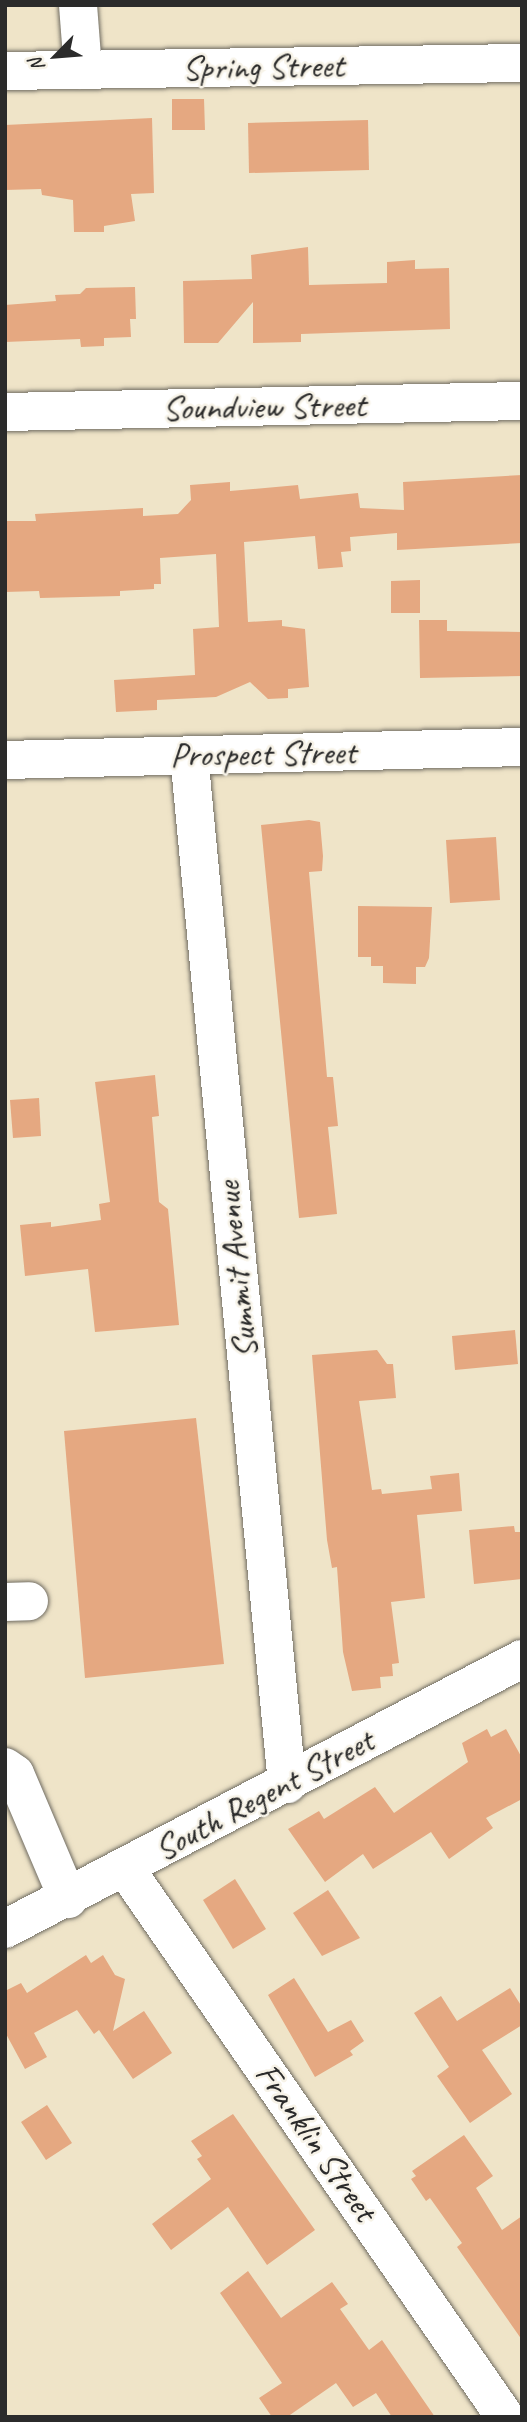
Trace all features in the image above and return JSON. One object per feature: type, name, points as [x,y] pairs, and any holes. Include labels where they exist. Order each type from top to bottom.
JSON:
[{"type":"street","points":[[78,5],[83,70]]},
{"type":"street","name":"Spring Street","points":[[5,71],[522,63]]},
{"type":"street","name":"Soundview Street","points":[[5,412],[522,401]]},
{"type":"street","name":"Prospect Street","points":[[5,760],[522,747]]},
{"type":"street","name":"Summit Avenue","points":[[189,755],[287,1784]]},
{"type":"street","name":"South Regent Street","points":[[5,1929],[68,1899],[520,1663]]},
{"type":"street","points":[[5,1767],[15,1774],[68,1899]]},
{"type":"street","name":"Franklin Street","points":[[125,1868],[505,2417]]},
{"type":"building","points":[[172,99],[204,99],[205,130],[172,130]]},
{"type":"building","points":[[152,118],[154,193],[131,194],[135,221],[104,226],[104,232],[74,232],[73,200],[42,195],[41,189],[5,190],[5,125]]},
{"type":"building","points":[[368,120],[369,170],[249,173],[248,123]]},
{"type":"building","points":[[308,247],[309,285],[387,283],[387,262],[415,260],[415,269],[449,268],[450,329],[301,334],[301,342],[253,343],[253,302],[218,343],[184,343],[183,281],[252,279],[251,255]]},
{"type":"building","points":[[135,287],[136,319],[130,319],[131,337],[104,338],[104,346],[81,347],[80,339],[5,342],[5,305],[56,301],[55,295],[80,294],[86,288]]},
{"type":"building","points":[[522,475],[522,543],[397,550],[397,533],[350,537],[351,551],[341,552],[343,567],[318,569],[315,536],[244,542],[248,622],[282,620],[282,626],[305,629],[309,687],[288,689],[288,698],[268,699],[250,682],[216,697],[157,700],[157,710],[116,712],[114,680],[195,675],[193,629],[219,627],[216,554],[160,558],[161,584],[154,584],[154,589],[120,591],[120,596],[40,598],[39,591],[5,592],[5,521],[36,521],[35,514],[143,508],[143,516],[178,514],[191,500],[190,485],[230,482],[230,491],[298,485],[300,499],[358,493],[360,508],[404,510],[403,482]]},
{"type":"building","points":[[420,580],[420,613],[391,613],[391,581]]},
{"type":"building","points":[[419,620],[447,620],[447,631],[522,632],[522,676],[420,678]]},
{"type":"building","points":[[309,820],[320,822],[323,856],[322,871],[309,872],[327,1077],[333,1077],[338,1126],[328,1127],[337,1214],[299,1218],[261,825]]},
{"type":"building","points":[[496,837],[500,900],[450,903],[446,840]]},
{"type":"building","points":[[358,906],[432,907],[429,958],[425,967],[416,967],[416,984],[383,983],[383,966],[371,966],[371,957],[358,957]]},
{"type":"building","points":[[155,1075],[159,1116],[152,1117],[159,1202],[168,1209],[179,1325],[95,1332],[88,1269],[25,1276],[20,1225],[51,1222],[51,1227],[101,1220],[99,1204],[110,1202],[95,1082]]},
{"type":"building","points":[[39,1098],[41,1136],[13,1138],[10,1100]]},
{"type":"building","points":[[515,1330],[518,1364],[455,1370],[452,1336]]},
{"type":"building","points":[[377,1350],[387,1364],[393,1364],[396,1398],[359,1401],[372,1490],[381,1489],[382,1494],[432,1489],[430,1476],[459,1473],[462,1511],[417,1515],[425,1598],[391,1602],[399,1663],[392,1664],[393,1676],[380,1677],[381,1688],[352,1691],[343,1652],[337,1567],[332,1568],[327,1540],[312,1355]]},
{"type":"building","points":[[196,1418],[224,1664],[85,1678],[64,1431]]},
{"type":"building","points":[[514,1526],[515,1532],[522,1532],[522,1579],[474,1584],[469,1530]]},
{"type":"building","points":[[487,1729],[491,1737],[506,1729],[522,1758],[522,1799],[486,1818],[493,1828],[449,1859],[431,1832],[373,1869],[363,1854],[325,1882],[288,1829],[319,1811],[324,1819],[375,1787],[394,1813],[468,1762],[462,1743]]},
{"type":"building","points":[[235,1879],[266,1929],[233,1949],[203,1900]]},
{"type":"building","points":[[328,1890],[360,1938],[322,1956],[293,1913]]},
{"type":"building","points":[[86,1955],[91,1963],[103,1955],[115,1975],[125,1979],[113,2031],[144,2011],[172,2053],[133,2079],[99,2030],[94,2034],[77,2010],[34,2033],[47,2057],[25,2069],[5,2032],[5,1991],[21,1983],[27,1993]]},
{"type":"building","points":[[294,1978],[328,2032],[351,2020],[364,2041],[350,2051],[353,2055],[315,2077],[268,1995]]},
{"type":"building","points":[[510,1988],[522,2007],[522,2025],[482,2050],[512,2094],[470,2123],[437,2076],[449,2067],[414,2013],[441,1996],[457,2021]]},
{"type":"building","points":[[47,2105],[72,2143],[46,2160],[21,2122]]},
{"type":"building","points":[[233,2114],[315,2230],[267,2265],[228,2207],[171,2250],[152,2224],[211,2179],[197,2159],[202,2156],[191,2141]]},
{"type":"building","points":[[464,2135],[493,2176],[476,2188],[502,2230],[522,2216],[522,2340],[457,2247],[462,2243],[430,2198],[426,2201],[411,2179],[416,2176],[412,2171]]},
{"type":"building","points":[[248,2271],[281,2318],[332,2282],[348,2304],[340,2309],[369,2350],[382,2340],[435,2417],[392,2417],[376,2393],[353,2407],[336,2383],[287,2417],[272,2417],[259,2398],[282,2383],[220,2293]]}]
